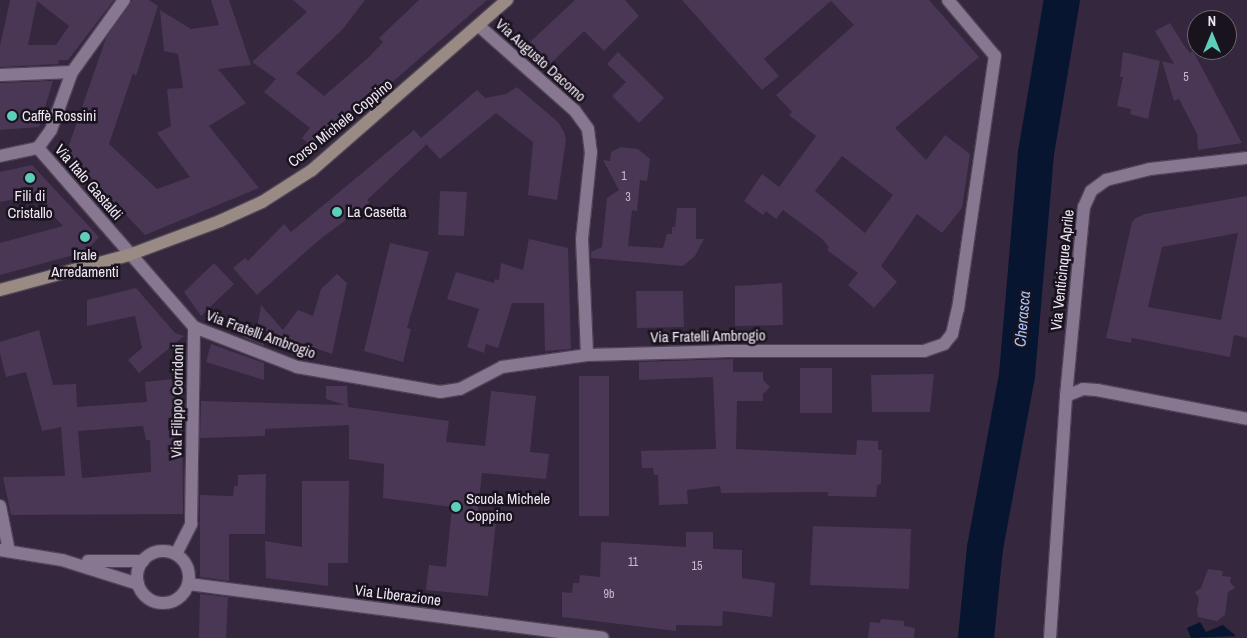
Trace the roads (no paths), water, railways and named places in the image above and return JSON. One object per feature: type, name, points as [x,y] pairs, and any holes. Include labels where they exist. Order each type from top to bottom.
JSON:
[{"type":"main road","name":"Corso Michele Coppino","points":[[0,290],[129,254],[220,221],[262,202],[312,170],[507,0]]},
{"type":"street","name":"Via Italo Gastaldi","points":[[124,0],[72,72],[51,130],[38,148],[129,254]]},
{"type":"street","name":"Via Fratelli Ambrogio","points":[[194,327],[297,367],[440,392],[460,389],[502,367],[587,355],[726,351],[924,351],[944,344],[952,334],[958,310],[995,56],[948,0]]},
{"type":"street","name":"Via Augusto Dacomo","points":[[479,26],[575,111],[588,129],[591,152],[582,239],[587,355]]},
{"type":"street","points":[[0,75],[72,72]]},
{"type":"street","points":[[0,156],[38,148]]},
{"type":"street","name":"Via Venticinque Aprile","points":[[1050,638],[1066,396],[1084,207],[1091,191],[1106,180],[1150,169],[1247,158]]},
{"type":"street","name":"Via Filippo Corridoni","points":[[129,254],[194,327],[191,524],[176,554]]},
{"type":"street","points":[[1066,396],[1083,389],[1097,390],[1247,419]]},
{"type":"street","points":[[0,506],[4,550],[62,560],[138,584],[150,600],[164,604],[178,599],[189,584],[186,563],[176,554],[156,552],[143,561],[138,571],[138,584]]},
{"type":"street","points":[[62,560],[143,561]]},
{"type":"street","name":"Via Liberazione","points":[[189,584],[602,638]]},
{"type":"water","points":[[1200,622],[1206,632],[1223,625],[1236,636],[1191,638],[1187,628]]},
{"type":"waterway","name":"Cherasca","points":[[976,638],[985,548],[1017,375],[1036,153],[1062,0]]},
{"type":"place","name":"Caffè Rossini","points":[[12,116]]},
{"type":"place","name":"Fili di Cristallo","points":[[30,178]]},
{"type":"place","name":"La Casetta","points":[[337,212]]},
{"type":"place","name":"Irale Arredamenti","points":[[85,237]]},
{"type":"place","name":"Scuola Michele Coppino","points":[[456,507]]}]
